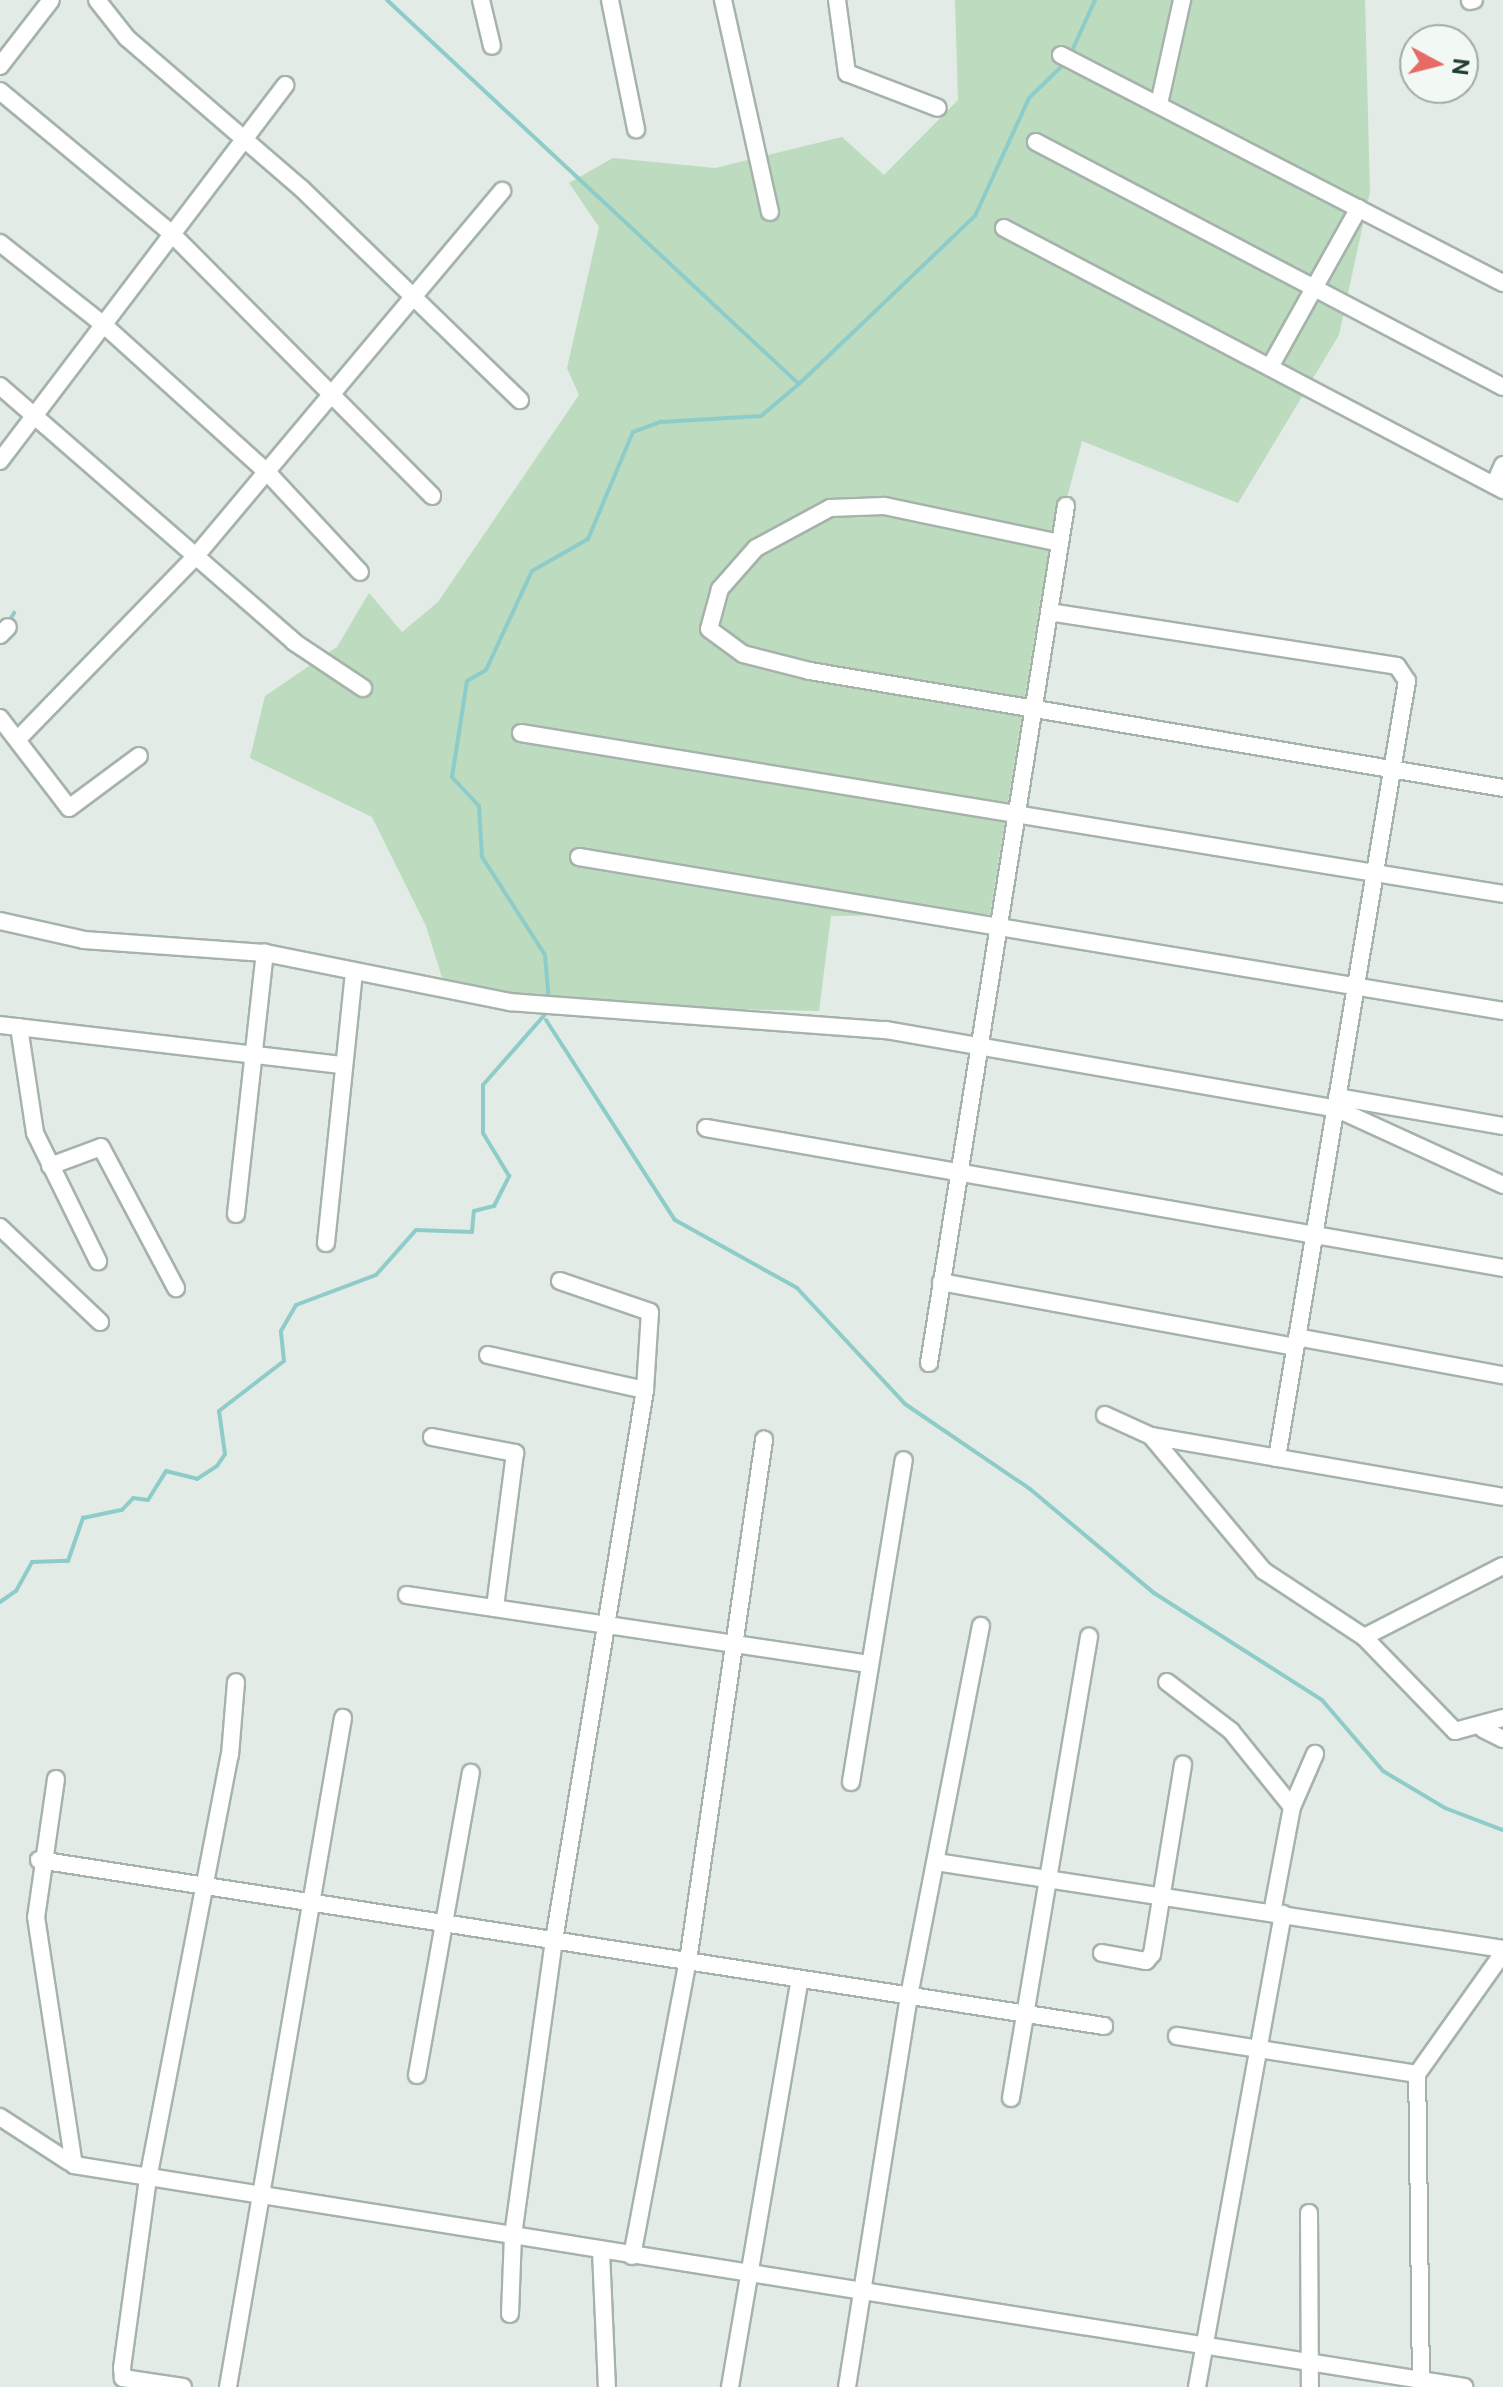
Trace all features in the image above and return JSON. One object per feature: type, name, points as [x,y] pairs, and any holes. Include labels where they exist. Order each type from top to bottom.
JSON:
[{"type":"street","points":[[0,66],[51,0]]},
{"type":"street","points":[[97,0],[127,38],[246,141],[520,400]]},
{"type":"street","points":[[481,0],[492,46]]},
{"type":"street","points":[[610,0],[636,129]]},
{"type":"street","points":[[723,0],[770,212]]},
{"type":"street","points":[[837,0],[847,73],[938,108]]},
{"type":"street","points":[[1159,104],[1182,0]]},
{"type":"street","points":[[1061,55],[1503,283]]},
{"type":"street","points":[[0,461],[104,325],[170,232],[246,141],[285,85]]},
{"type":"street","points":[[0,91],[170,232],[333,389],[432,496]]},
{"type":"street","points":[[1036,142],[1503,387]]},
{"type":"street","points":[[18,739],[195,557],[502,191]]},
{"type":"street","points":[[1270,367],[1359,208]]},
{"type":"street","points":[[1004,228],[1498,487],[1503,465]]},
{"type":"street","points":[[0,243],[104,325],[268,473],[360,572]]},
{"type":"street","points":[[0,386],[294,642],[363,688]]},
{"type":"street","points":[[1060,543],[884,506],[830,508],[756,548],[709,609],[709,629],[765,662],[1393,765],[1503,788]]},
{"type":"street","points":[[929,1363],[1066,506]]},
{"type":"street","points":[[1049,612],[1397,666],[1407,681],[1277,1458]]},
{"type":"street","points":[[0,718],[69,808],[139,756]]},
{"type":"street","points":[[521,733],[1503,894]]},
{"type":"street","points":[[579,857],[998,929],[1356,984],[1503,1011]]},
{"type":"street","points":[[0,921],[84,940],[265,953],[510,1002],[792,1019],[1503,1126]]},
{"type":"street","points":[[236,1214],[265,953]]},
{"type":"street","points":[[326,1243],[354,972]]},
{"type":"street","points":[[0,1025],[342,1065]]},
{"type":"street","points":[[19,1027],[32,1120],[50,1166],[98,1261]]},
{"type":"street","points":[[1336,1103],[1503,1185]]},
{"type":"street","points":[[706,1128],[1503,1268]]},
{"type":"street","points":[[50,1166],[101,1147],[176,1288]]},
{"type":"street","points":[[0,1227],[100,1322]]},
{"type":"street","points":[[510,2314],[513,2235],[554,1940],[645,1390],[650,1312],[560,1281]]},
{"type":"street","points":[[941,1282],[1503,1375]]},
{"type":"street","points":[[488,1355],[645,1390]]},
{"type":"street","points":[[1105,1415],[1151,1436],[1503,1497]]},
{"type":"street","points":[[1151,1436],[1264,1571],[1364,1637],[1455,1731],[1483,1729],[1503,1718]]},
{"type":"street","points":[[432,1437],[515,1453],[495,1608]]},
{"type":"street","points":[[632,2256],[688,1961],[764,1440]]},
{"type":"street","points":[[851,1782],[866,1664],[904,1460]]},
{"type":"street","points":[[1364,1637],[1503,1566]]},
{"type":"street","points":[[407,1595],[866,1664]]},
{"type":"street","points":[[847,2387],[909,1996],[981,1626]]},
{"type":"street","points":[[1011,2098],[1044,1879],[1089,1637]]},
{"type":"street","points":[[183,2387],[123,2378],[122,2368],[148,2179],[230,1755],[236,1682]]},
{"type":"street","points":[[1167,1682],[1231,1731],[1292,1807]]},
{"type":"street","points":[[228,2387],[258,2197],[343,1718]]},
{"type":"street","points":[[1483,1729],[1503,1739]]},
{"type":"street","points":[[1197,2387],[1258,2049],[1292,1807],[1315,1754]]},
{"type":"street","points":[[1102,1953],[1146,1961],[1183,1765]]},
{"type":"street","points":[[417,2075],[471,1773]]},
{"type":"street","points":[[56,1779],[39,1860],[38,1938],[69,2162]]},
{"type":"street","points":[[39,1860],[1104,2026]]},
{"type":"street","points":[[936,1862],[1503,1951],[1417,2074],[1421,2384]]},
{"type":"street","points":[[730,2387],[800,1979]]},
{"type":"street","points":[[1177,2036],[1417,2074]]},
{"type":"street","points":[[0,2117],[69,2162],[148,2179],[1314,2363],[1421,2384],[1464,2387]]},
{"type":"street","points":[[1309,2213],[1314,2363],[1310,2387]]},
{"type":"street","points":[[601,2251],[607,2387]]},
{"type":"green space","points":[[955,0],[1365,0],[1370,192],[1339,335],[1238,503],[1082,441],[1041,596],[990,914],[831,916],[819,1011],[607,1006],[445,987],[426,926],[372,817],[250,758],[265,696],[337,647],[369,593],[402,632],[438,602],[579,395],[567,368],[599,227],[569,183],[613,158],[715,168],[842,137],[884,175],[958,100]]},
{"type":"waterway","points":[[387,0],[799,384]]},
{"type":"waterway","points":[[1071,53],[1095,0]]},
{"type":"waterway","points":[[549,1002],[545,955],[482,857],[479,806],[452,777],[467,681],[486,670],[532,571],[588,539],[633,432],[661,422],[761,416],[799,384],[975,216],[1029,98],[1064,64]]},
{"type":"waterway","points":[[8,623],[14,613]]},
{"type":"waterway","points":[[0,1602],[16,1591],[32,1562],[68,1561],[83,1518],[122,1510],[133,1498],[148,1500],[166,1471],[197,1479],[217,1466],[225,1454],[219,1411],[284,1361],[281,1331],[296,1305],[376,1275],[416,1230],[472,1232],[474,1211],[494,1206],[509,1176],[483,1133],[483,1085],[548,1011]]},
{"type":"waterway","points":[[546,1020],[675,1220],[797,1288],[905,1404],[1030,1489],[1154,1593],[1322,1700],[1383,1771],[1445,1808],[1503,1830]]}]
